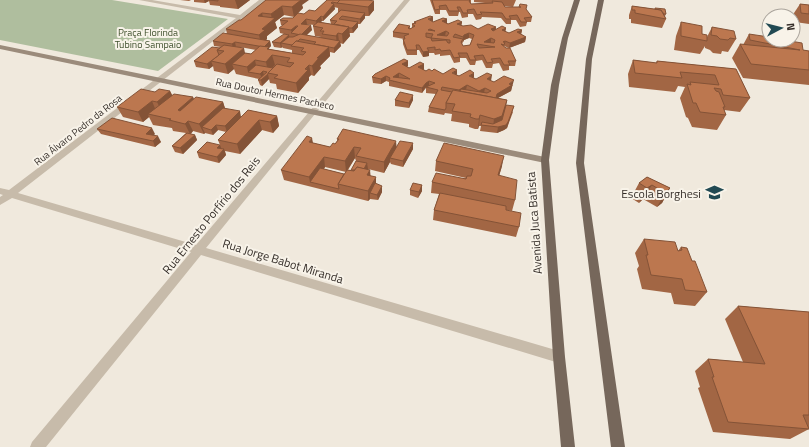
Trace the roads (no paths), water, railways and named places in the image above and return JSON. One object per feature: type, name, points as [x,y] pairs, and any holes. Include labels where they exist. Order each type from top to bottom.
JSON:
[{"type":"main road","name":"Avenida Juca Batista","points":[[568,447],[559,357],[545,160],[555,85],[565,38],[577,0]]},
{"type":"main road","points":[[601,0],[588,59],[580,163],[618,447]]},
{"type":"street","points":[[142,0],[241,17]]},
{"type":"street","name":"Rua Álvaro Pedro da Rosa","points":[[0,202],[5,192],[159,80],[263,0]]},
{"type":"street","name":"Rua Ernesto Porfírio dos Reis","points":[[37,447],[312,112],[407,0]]},
{"type":"street","name":"Rua Doutor Hermes Pacheco","points":[[0,47],[545,160]]},
{"type":"street","name":"Rua Jorge Babot Miranda","points":[[5,192],[559,357]]},
{"type":"place","name":"Escola Borghesi","points":[[714,193]]},
{"type":"park label","name":"Praça Florinda Tubino Sampaio","points":[[148,38]]}]
